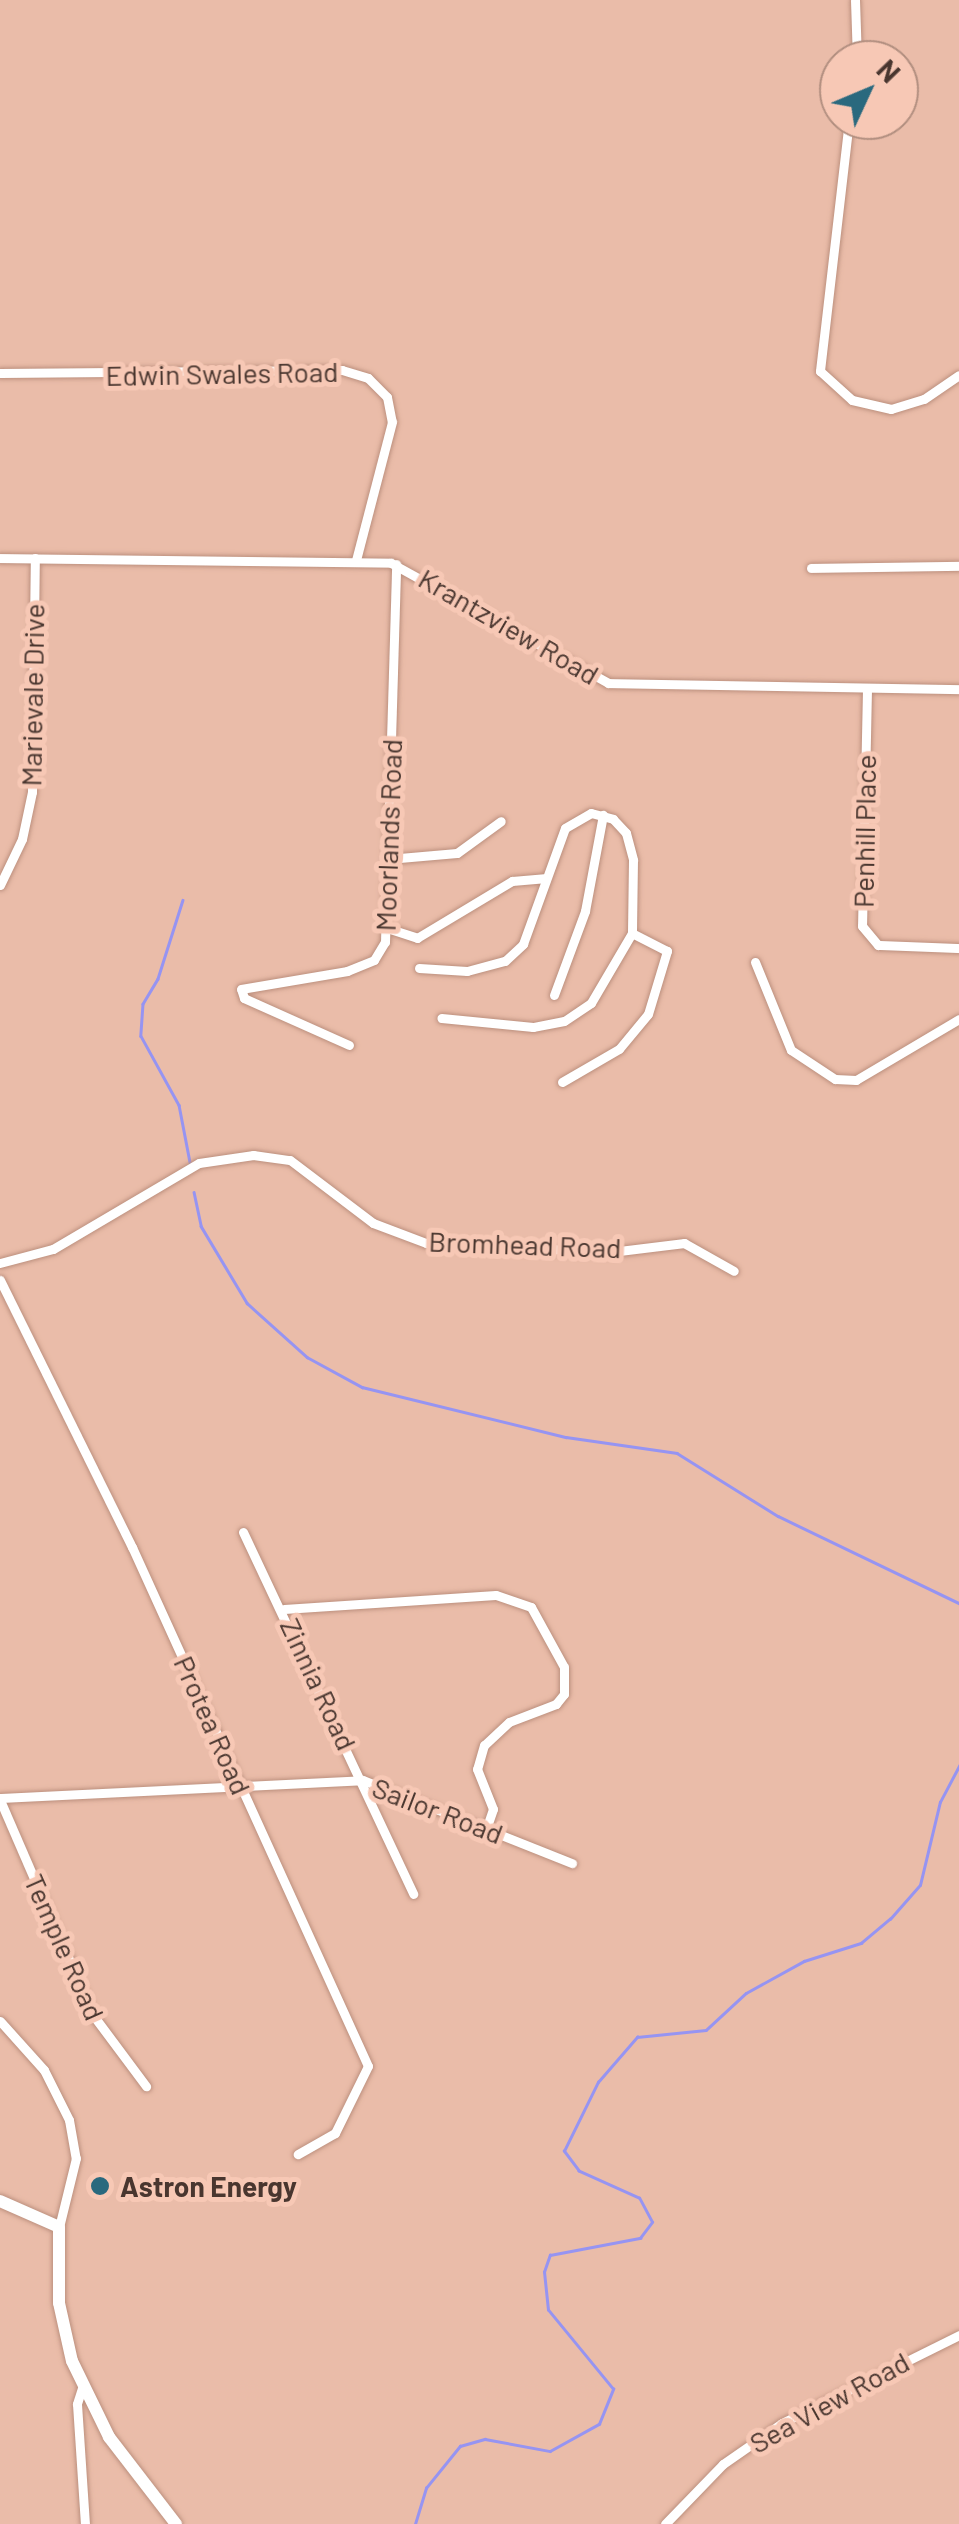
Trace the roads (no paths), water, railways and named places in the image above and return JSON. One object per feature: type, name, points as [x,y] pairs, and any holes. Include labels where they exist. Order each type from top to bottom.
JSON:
[{"type":"main road","points":[[2,2202],[59,2227],[62,2334],[82,2384],[141,2485],[176,2524]]},
{"type":"street","points":[[856,0],[856,40]]},
{"type":"street","points":[[846,140],[820,371],[847,397],[890,409],[924,400],[959,375]]},
{"type":"street","name":"Edwin Swales Road","points":[[0,373],[309,370],[368,378],[387,397],[392,422],[356,560]]},
{"type":"street","name":"Krantzview Road","points":[[0,558],[356,560],[396,564],[608,684],[959,689]]},
{"type":"street","name":"Marievale Drive","points":[[0,885],[22,840],[32,792],[35,558]]},
{"type":"street","name":"Moorlands Road","points":[[350,1045],[244,998],[241,989],[364,966],[381,952],[387,928],[396,564]]},
{"type":"street","points":[[811,568],[959,566]]},
{"type":"street","name":"Penhill Place","points":[[867,689],[862,926],[878,945],[959,948]]},
{"type":"street","points":[[418,968],[484,970],[516,954],[565,828],[582,815],[604,815],[620,825],[631,844],[632,933],[602,992],[564,1021],[492,1027],[441,1018]]},
{"type":"street","points":[[554,995],[585,911],[604,815]]},
{"type":"street","points":[[388,858],[457,853],[501,821]]},
{"type":"street","points":[[387,928],[417,938],[512,880],[544,878]]},
{"type":"street","points":[[562,1082],[619,1049],[648,1014],[667,951],[632,933]]},
{"type":"street","points":[[754,962],[791,1050],[835,1079],[856,1080],[959,1019]]},
{"type":"street","name":"Bromhead Road","points":[[0,1263],[53,1249],[199,1164],[254,1155],[290,1160],[373,1223],[426,1243],[611,1252],[684,1243],[734,1272]]},
{"type":"street","name":"Protea Road","points":[[0,1280],[132,1547],[368,2066],[335,2133],[298,2154]]},
{"type":"street","name":"Zinnia Road","points":[[243,1532],[284,1609],[412,1894]]},
{"type":"street","points":[[284,1609],[521,1599],[552,1642],[566,1684],[556,1704],[510,1722],[484,1745],[477,1769],[493,1809],[486,1829]]},
{"type":"street","name":"Sailor Road","points":[[0,1799],[363,1780],[572,1863]]},
{"type":"street","name":"Temple Road","points":[[0,1799],[92,2015],[146,2086]]},
{"type":"street","points":[[0,2021],[44,2070],[69,2120],[76,2158],[59,2227]]},
{"type":"street","name":"Sea View Road","points":[[665,2524],[749,2444],[959,2335]]},
{"type":"street","points":[[82,2384],[77,2404],[84,2524]]},
{"type":"waterway","points":[[183,900],[158,979],[143,1004],[141,1036],[179,1105],[190,1162]]},
{"type":"waterway","points":[[194,1192],[201,1226],[247,1303],[307,1357],[362,1387],[566,1437],[677,1453],[778,1516],[959,1603]]},
{"type":"waterway","points":[[415,2524],[426,2488],[460,2446],[485,2439],[550,2451],[599,2424],[613,2389],[548,2310],[544,2272],[550,2255],[640,2238],[652,2222],[639,2198],[579,2171],[564,2151],[598,2082],[637,2037],[706,2030],[746,1993],[804,1961],[861,1943],[890,1919],[920,1885],[940,1802],[959,1766]]},
{"type":"place","name":"Astron Energy","points":[[100,2186]]}]
